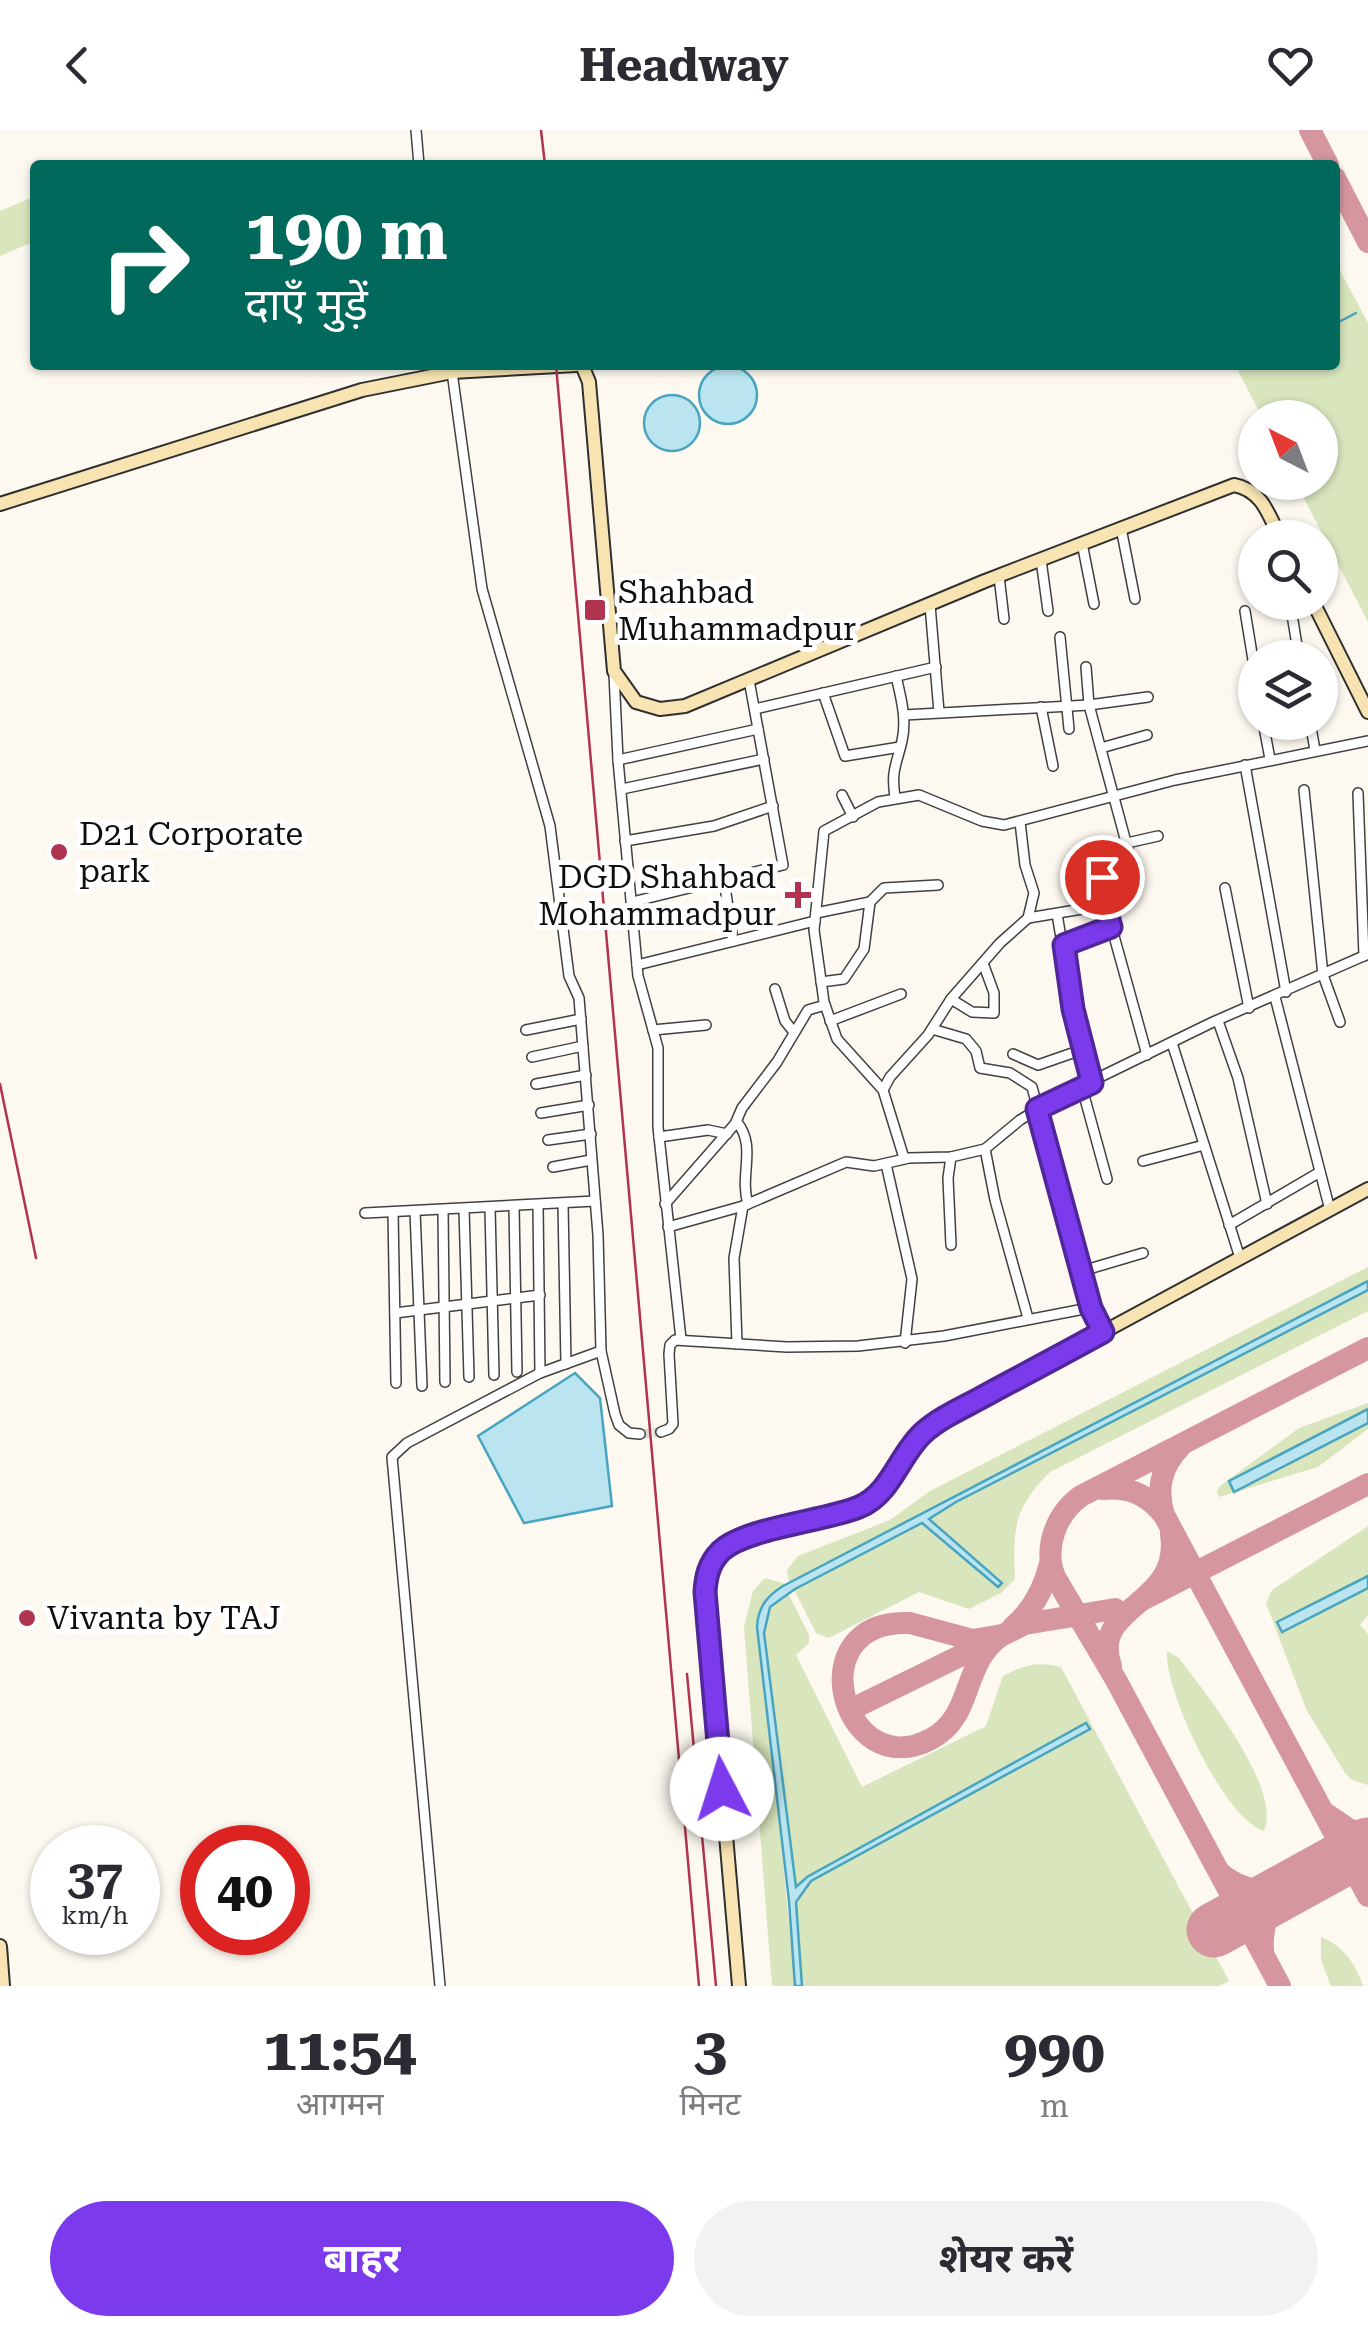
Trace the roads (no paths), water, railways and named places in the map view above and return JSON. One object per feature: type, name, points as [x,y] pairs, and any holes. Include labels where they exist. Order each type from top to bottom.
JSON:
[{"type":"street","points":[[416,130],[419,160]]},
{"type":"street","points":[[0,504],[354,393],[442,370],[482,589],[552,834],[570,976],[579,998],[584,1046],[602,1351],[620,1425],[629,1434],[640,1434]]},
{"type":"street","points":[[586,370],[603,518],[618,760],[637,965],[658,1055],[659,1137],[681,1339]]},
{"type":"street","points":[[614,671],[636,702],[660,709],[685,706],[999,576],[1238,485],[1264,503],[1272,520]]},
{"type":"street","points":[[1122,528],[1135,599]]},
{"type":"street","points":[[1082,544],[1094,604]]},
{"type":"street","points":[[1041,560],[1048,611]]},
{"type":"street","points":[[999,576],[1004,619]]},
{"type":"street","points":[[930,604],[939,712]]},
{"type":"street","points":[[1322,620],[1368,712]]},
{"type":"street","points":[[1060,638],[1069,729]]},
{"type":"street","points":[[754,708],[936,667]]},
{"type":"street","points":[[1086,668],[1089,705],[1133,870],[1099,880],[1147,1055]]},
{"type":"street","points":[[895,797],[892,775],[904,714],[896,676]]},
{"type":"street","points":[[632,902],[782,867],[749,680]]},
{"type":"street","points":[[823,693],[845,756],[900,746]]},
{"type":"street","points":[[904,714],[1089,705],[1148,697]]},
{"type":"street","points":[[1041,708],[1053,766]]},
{"type":"street","points":[[618,760],[758,729]]},
{"type":"street","points":[[1101,748],[1147,735]]},
{"type":"street","points":[[1267,740],[1270,760]]},
{"type":"street","points":[[1313,740],[1315,750]]},
{"type":"street","points":[[904,1158],[883,1090],[836,1038],[825,1004],[816,916],[822,836],[828,828],[843,824],[878,802],[920,795],[982,821],[1004,825],[1114,794],[1368,742]]},
{"type":"street","points":[[622,789],[764,759]]},
{"type":"street","points":[[1245,765],[1280,994],[1330,1210]]},
{"type":"street","points":[[1304,790],[1324,975],[1340,1022]]},
{"type":"street","points":[[668,1226],[746,1205],[846,1162],[886,1164],[904,1158],[951,1157],[985,1149],[1037,1109],[1366,955],[1358,793]]},
{"type":"street","points":[[842,795],[852,817]]},
{"type":"street","points":[[625,841],[717,825],[773,806]]},
{"type":"street","points":[[883,1090],[951,998],[1028,918],[1034,893],[1025,865],[1020,822]]},
{"type":"street","points":[[1127,843],[1158,836]]},
{"type":"street","points":[[724,880],[733,941]]},
{"type":"street","points":[[637,965],[870,902],[884,888],[938,885]]},
{"type":"street","points":[[1225,888],[1248,1008]]},
{"type":"street","points":[[821,982],[844,978],[863,952],[870,902]]},
{"type":"street","points":[[1028,918],[1106,905]]},
{"type":"street","points":[[1058,914],[1107,1179]]},
{"type":"street","points":[[1064,945],[1111,927]]},
{"type":"street","points":[[951,998],[972,1012],[994,1012],[994,993],[983,963]]},
{"type":"street","points":[[775,989],[792,1031]]},
{"type":"street","points":[[830,1021],[901,994]]},
{"type":"street","points":[[665,1204],[737,1122],[792,1031],[812,1007],[825,1004]]},
{"type":"street","points":[[526,1030],[581,1018]]},
{"type":"street","points":[[1218,1021],[1240,1088],[1268,1204]]},
{"type":"street","points":[[653,1030],[706,1025]]},
{"type":"street","points":[[932,1028],[968,1042],[976,1051],[980,1068],[1010,1073],[1030,1083],[1091,1308],[1103,1332]]},
{"type":"street","points":[[1172,1043],[1240,1258]]},
{"type":"street","points":[[532,1057],[584,1046]]},
{"type":"street","points":[[1013,1054],[1038,1064],[1084,1049]]},
{"type":"street","points":[[536,1084],[586,1075]]},
{"type":"street","points":[[540,1113],[589,1105]]},
{"type":"street","points":[[737,1122],[747,1138],[748,1156],[743,1185],[746,1205],[734,1258],[737,1344]]},
{"type":"street","points":[[659,1137],[708,1130],[727,1134]]},
{"type":"street","points":[[548,1140],[591,1134]]},
{"type":"street","points":[[1142,1162],[1204,1145]]},
{"type":"street","points":[[985,1149],[1028,1318]]},
{"type":"street","points":[[951,1157],[948,1178],[952,1245]]},
{"type":"street","points":[[553,1167],[592,1160]]},
{"type":"street","points":[[886,1164],[912,1279],[905,1342]]},
{"type":"street","points":[[1228,1225],[1320,1172]]},
{"type":"street","points":[[739,1986],[705,1592],[711,1564],[726,1547],[748,1538],[869,1502],[880,1493],[923,1433],[948,1416],[1368,1189]]},
{"type":"street","points":[[365,1213],[538,1206],[594,1196]]},
{"type":"street","points":[[563,1204],[566,1364]]},
{"type":"street","points":[[514,1206],[518,1372]]},
{"type":"street","points":[[538,1206],[540,1374]]},
{"type":"street","points":[[490,1208],[494,1375]]},
{"type":"street","points":[[464,1209],[469,1377]]},
{"type":"street","points":[[442,1210],[445,1382]]},
{"type":"street","points":[[415,1211],[422,1386]]},
{"type":"street","points":[[393,1212],[396,1383]]},
{"type":"street","points":[[1082,1271],[1143,1254]]},
{"type":"street","points":[[395,1313],[540,1295]]},
{"type":"street","points":[[661,1432],[673,1424],[669,1354],[670,1345],[681,1339],[835,1347],[905,1342],[1091,1308]]},
{"type":"street","points":[[440,1986],[392,1457],[407,1443],[540,1374],[602,1351]]},
{"type":"street","points":[[0,1946],[3,1986]]},
{"type":"water","points":[[714,370],[742,370],[755,384],[755,406],[739,422],[717,422],[701,406],[701,384]]},
{"type":"water","points":[[672,395],[692,403],[700,423],[692,443],[672,451],[652,443],[644,423],[652,403]]},
{"type":"water","points":[[1368,1281],[1368,1290],[929,1519],[1002,1583],[998,1587],[922,1523],[795,1589],[770,1607],[764,1633],[796,1887],[807,1877],[1086,1723],[1090,1729],[811,1881],[796,1902],[802,1986],[795,1986],[757,1627],[768,1598],[783,1586]]},
{"type":"water","points":[[575,1373],[600,1398],[612,1506],[524,1523],[478,1436]]},
{"type":"water","points":[[1368,1409],[1368,1423],[1234,1492],[1229,1481]]},
{"type":"water","points":[[1368,1576],[1368,1588],[1282,1632],[1277,1622]]},
{"type":"waterway","points":[[1340,321],[1356,313]]},
{"type":"tunnel","points":[[640,1434],[661,1432]]},
{"type":"railway","points":[[541,130],[544,160]]},
{"type":"railway","points":[[556,370],[699,1986]]},
{"type":"railway","points":[[0,1084],[36,1258]]},
{"type":"railway","points":[[687,1674],[716,1986]]},
{"type":"place","name":"Shahbad Muhammadpur","points":[[595,610]]},
{"type":"place","name":"D21 Corporate park","points":[[59,852]]},
{"type":"place","name":"DGD Shahbad Mohammadpur","points":[[798,895]]},
{"type":"place","name":"Vivanta by TAJ","points":[[27,1618]]}]
